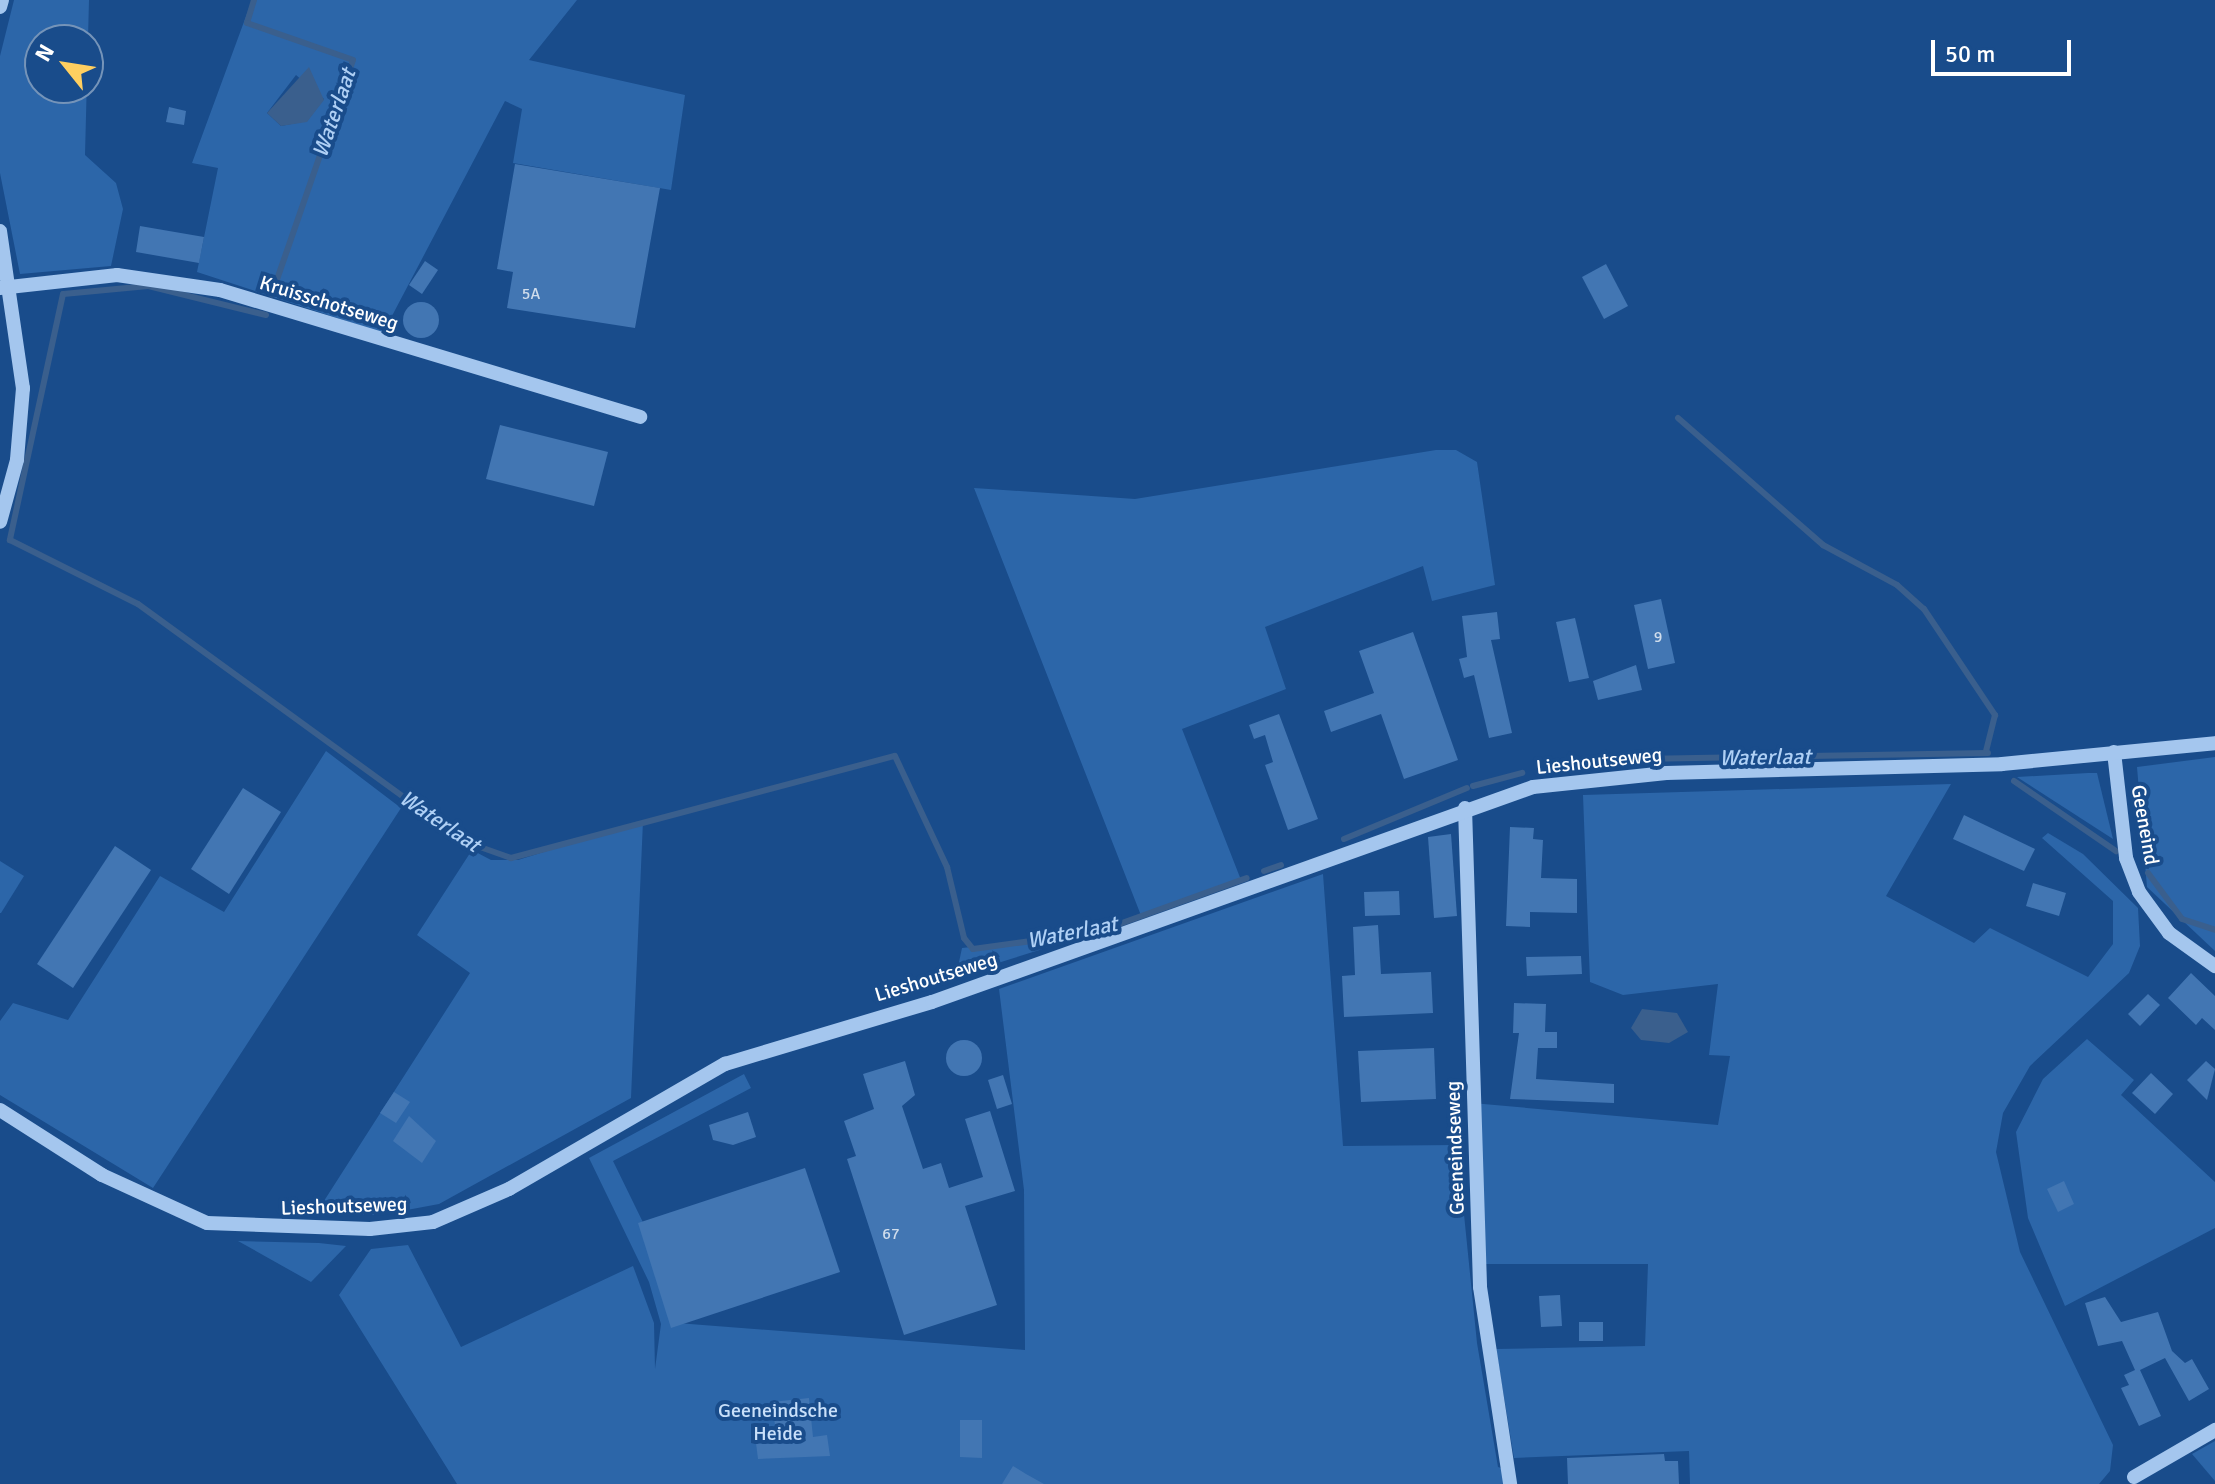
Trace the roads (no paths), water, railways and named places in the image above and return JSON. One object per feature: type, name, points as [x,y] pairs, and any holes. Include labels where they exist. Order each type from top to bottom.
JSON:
[{"type":"street","points":[[0,7],[2,0]]},
{"type":"street","points":[[0,231],[23,419],[0,522]]},
{"type":"street","name":"Kruisschotseweg","points":[[5,287],[117,275],[220,290],[640,417]]},
{"type":"street","name":"Lieshoutseweg","points":[[0,1110],[114,1182],[207,1223],[370,1229],[433,1222],[509,1189],[725,1064],[977,987],[1465,808],[1533,787],[1666,773],[2002,764],[2215,743]]},
{"type":"street","name":"Geeneind","points":[[2114,752],[2126,858],[2139,892],[2169,933],[2215,966]]},
{"type":"street","name":"Geeneindseweg","points":[[1465,808],[1480,1287],[1510,1484]]},
{"type":"street","points":[[2134,1477],[2215,1430]]},
{"type":"waterway","name":"Waterlaat","points":[[254,0],[247,23],[353,60],[272,294]]},
{"type":"waterway","name":"Waterlaat","points":[[266,315],[148,286],[63,294],[10,540],[138,604],[466,842],[511,858],[895,756],[947,867],[964,938],[973,949],[1097,932],[1247,878]]},
{"type":"waterway","points":[[1678,418],[1823,545],[1897,585],[1924,609],[1995,715],[1986,751]]},
{"type":"waterway","name":"Waterlaat","points":[[1543,770],[1639,759],[1988,753]]},
{"type":"waterway","name":"Waterlaat","points":[[1473,786],[1522,773]]},
{"type":"waterway","name":"Waterlaat","points":[[2014,781],[2116,851]]},
{"type":"waterway","name":"Waterlaat","points":[[1344,839],[1467,788]]},
{"type":"waterway","name":"Waterlaat","points":[[1264,871],[1281,865]]},
{"type":"waterway","name":"Waterlaat","points":[[2148,873],[2182,919],[2215,930]]},
{"type":"park label","name":"Geeneindsche Heide","points":[[778,1422]]}]
